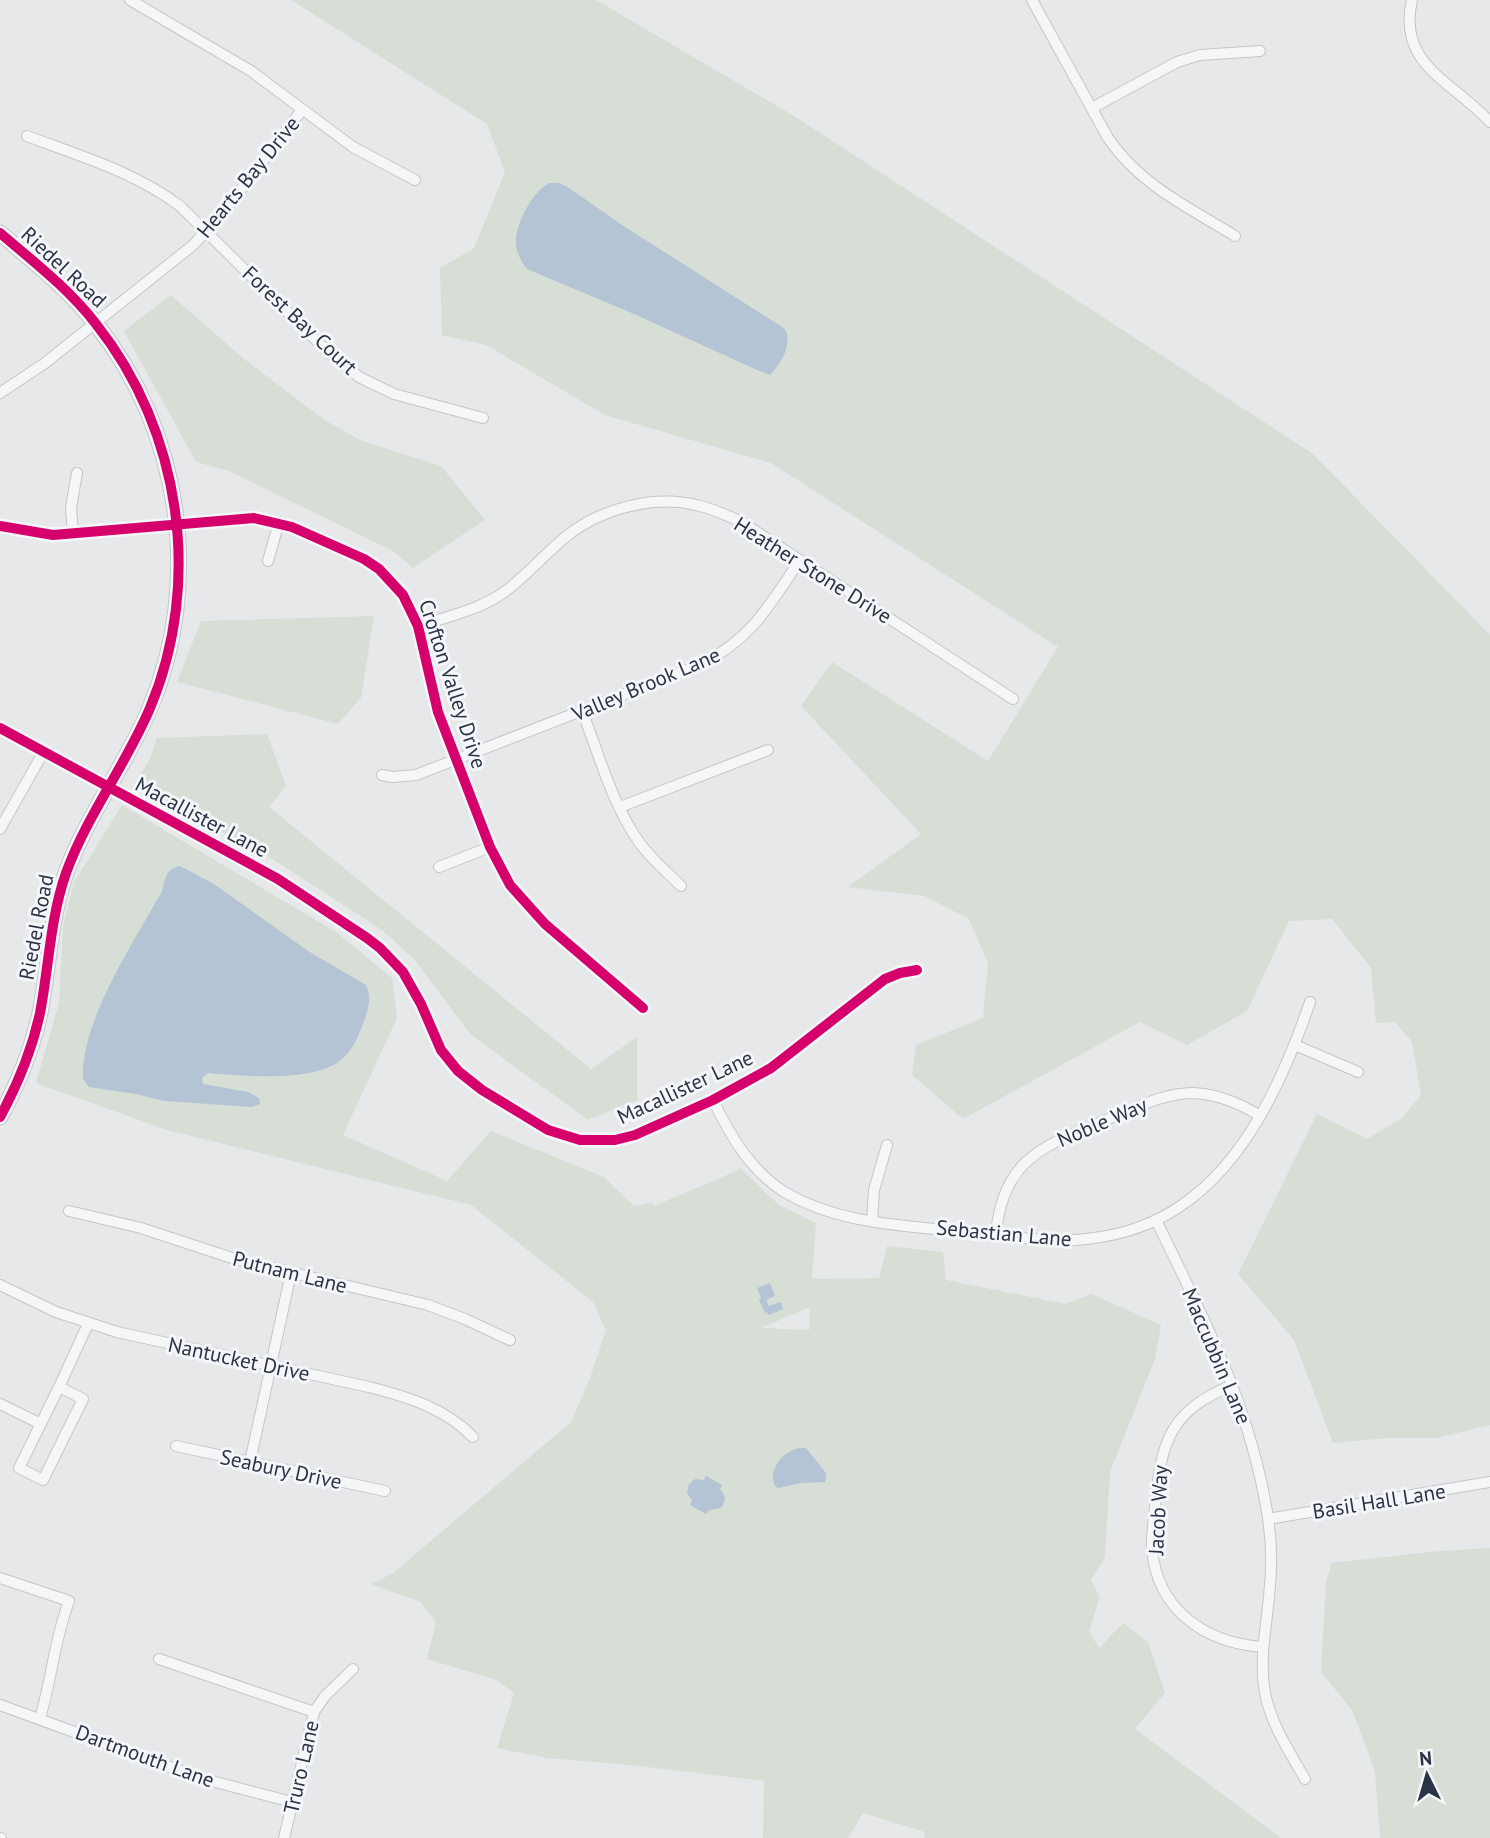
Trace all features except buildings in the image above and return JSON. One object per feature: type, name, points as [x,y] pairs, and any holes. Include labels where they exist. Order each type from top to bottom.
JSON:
[{"type":"street","points":[[130,0],[251,71],[353,147],[415,180]]},
{"type":"street","points":[[1032,0],[1108,138],[1134,172],[1235,236]]},
{"type":"street","points":[[1412,0],[1409,30],[1419,58],[1431,71],[1475,105],[1490,122]]},
{"type":"street","points":[[1092,108],[1177,62],[1200,55],[1260,51]]},
{"type":"street","name":"Hearts Bay Drive","points":[[0,393],[45,363],[206,232],[302,110]]},
{"type":"street","name":"Forest Bay Court","points":[[27,136],[148,184],[180,206],[329,353],[359,377],[394,394],[483,418]]},
{"type":"street","name":"Riedel Road","points":[[0,233],[46,272],[95,322],[129,373],[158,436],[173,494],[177,524],[178,586],[167,655],[150,707],[135,740],[82,834],[64,877],[51,929],[40,1013],[33,1042],[14,1091],[0,1115]]},
{"type":"street","points":[[73,534],[71,508],[77,473]]},
{"type":"street","name":"Heather Stone Drive","points":[[418,626],[486,603],[519,580],[578,528],[606,514],[639,504],[677,502],[710,509],[740,521],[1013,699]]},
{"type":"street","name":"Crofton Valley Drive","points":[[0,526],[37,534],[73,534],[247,518],[279,522],[364,559],[379,569],[403,595],[418,626],[432,695],[490,847],[510,885],[531,911],[643,1009]]},
{"type":"street","points":[[268,561],[279,522]]},
{"type":"street","name":"Valley Brook Lane","points":[[382,775],[405,777],[456,760],[702,664],[733,645],[762,618],[800,560]]},
{"type":"street","points":[[582,711],[620,807],[648,853],[681,887]]},
{"type":"street","name":"Macallister Lane","points":[[0,727],[43,753],[278,879],[380,948],[403,972],[412,986],[434,1037],[449,1061],[482,1090],[548,1130],[580,1140],[615,1140],[635,1135],[713,1100],[771,1068],[885,979],[900,972],[917,970]]},
{"type":"street","points":[[620,807],[768,750]]},
{"type":"street","points":[[0,829],[43,753]]},
{"type":"street","points":[[439,867],[490,847]]},
{"type":"street","name":"Sebastian Lane","points":[[713,1100],[736,1144],[754,1167],[793,1197],[821,1209],[854,1219],[1051,1240],[1076,1240],[1115,1234],[1156,1220],[1185,1203],[1217,1175],[1243,1143],[1275,1088],[1295,1045],[1310,1002]]},
{"type":"street","points":[[1295,1045],[1359,1072]]},
{"type":"street","name":"Noble Way","points":[[996,1234],[1000,1207],[1009,1184],[1025,1162],[1052,1143],[1155,1100],[1181,1094],[1224,1098],[1259,1115]]},
{"type":"street","points":[[872,1220],[874,1190],[887,1144]]},
{"type":"street","name":"Putnam Lane","points":[[69,1210],[141,1228],[235,1259],[428,1306],[465,1319],[510,1340]]},
{"type":"street","name":"Maccubbin Lane","points":[[1156,1220],[1234,1385],[1256,1456],[1268,1518],[1272,1571],[1263,1680],[1277,1729],[1305,1779]]},
{"type":"street","points":[[250,1462],[291,1273]]},
{"type":"street","name":"Nantucket Drive","points":[[0,1285],[88,1324],[408,1398],[446,1414],[460,1423],[473,1437]]},
{"type":"street","points":[[59,1387],[83,1398],[43,1480],[19,1468],[88,1324]]},
{"type":"street","name":"Jacob Way","points":[[1234,1385],[1199,1402],[1179,1421],[1170,1436],[1159,1466],[1153,1552],[1165,1591],[1186,1618],[1216,1638],[1241,1645],[1264,1647]]},
{"type":"street","points":[[0,1404],[41,1424]]},
{"type":"street","name":"Seabury Drive","points":[[176,1446],[385,1491]]},
{"type":"street","name":"Basil Hall Lane","points":[[1268,1518],[1490,1482]]},
{"type":"street","points":[[0,1578],[69,1601],[56,1639],[48,1690],[40,1718]]},
{"type":"street","points":[[159,1659],[314,1712]]},
{"type":"street","name":"Truro Lane","points":[[284,1838],[314,1712],[334,1686],[353,1669]]},
{"type":"street","name":"Dartmouth Lane","points":[[0,1705],[200,1778],[292,1802]]},
{"type":"shaded area","points":[[291,0],[596,0],[794,116],[1313,454],[1490,635],[1490,1425],[1437,1438],[1387,1438],[1333,1443],[1294,1340],[1238,1274],[1317,1114],[1367,1139],[1402,1118],[1421,1095],[1412,1042],[1395,1022],[1376,1023],[1371,968],[1332,919],[1289,921],[1247,1011],[1187,1045],[1140,1022],[963,1119],[912,1075],[916,1045],[983,1018],[988,963],[969,919],[924,896],[848,887],[921,834],[801,706],[832,662],[988,761],[1058,647],[771,463],[605,415],[486,345],[442,335],[440,268],[474,248],[505,172],[487,124]]},
{"type":"shaded area","points":[[171,295],[244,359],[326,421],[360,440],[441,466],[485,520],[413,568],[393,551],[229,471],[196,462],[124,331]]},
{"type":"shaded area","points":[[374,616],[361,698],[338,724],[177,682],[201,621]]},
{"type":"shaded area","points":[[267,734],[286,786],[269,807],[591,1069],[637,1037],[637,1100],[588,1120],[470,1034],[414,959],[382,930],[260,851],[132,788],[150,759],[157,738]]},
{"type":"shaded area","points":[[122,805],[336,932],[392,978],[397,1018],[343,1135],[447,1181],[491,1131],[604,1177],[634,1206],[652,1202],[654,1206],[741,1169],[779,1205],[816,1223],[812,1279],[879,1278],[887,1246],[943,1252],[946,1280],[1065,1304],[1091,1294],[1161,1325],[1155,1359],[1110,1472],[1105,1557],[1091,1580],[1100,1597],[1089,1631],[1099,1648],[1123,1623],[1148,1642],[1165,1693],[1135,1729],[1281,1838],[924,1838],[925,1832],[863,1813],[848,1838],[763,1838],[764,1781],[548,1758],[497,1748],[514,1693],[496,1680],[427,1659],[436,1622],[421,1602],[371,1584],[393,1573],[571,1422],[590,1378],[606,1330],[593,1302],[471,1205],[167,1130],[36,1083],[59,1003],[63,926],[74,882]],"holes":[[[810,1307],[809,1330],[761,1328]]]},
{"type":"shaded area","points":[[1490,1548],[1490,1838],[1380,1838],[1375,1771],[1352,1710],[1321,1672],[1326,1582],[1332,1563]]},
{"type":"water","points":[[550,183],[560,183],[569,188],[785,329],[787,347],[782,360],[770,375],[527,269],[517,251],[517,231],[532,199]]},
{"type":"water","points":[[180,866],[214,884],[308,951],[366,985],[369,1000],[366,1016],[354,1044],[342,1059],[330,1067],[297,1075],[208,1073],[202,1078],[203,1084],[248,1092],[259,1098],[260,1104],[252,1107],[164,1101],[89,1087],[83,1079],[84,1057],[100,1007],[124,957],[162,891],[167,875]]},
{"type":"water","points":[[770,1283],[775,1296],[766,1300],[769,1306],[781,1302],[783,1309],[769,1315],[765,1313],[759,1300],[761,1298],[757,1288]]},
{"type":"water","points":[[806,1448],[826,1473],[825,1482],[778,1488],[773,1480],[775,1467],[788,1453]]},
{"type":"water","points":[[706,1476],[722,1485],[720,1489],[725,1498],[721,1508],[709,1510],[706,1514],[690,1505],[692,1500],[687,1493],[689,1484],[695,1479],[704,1480]]},
{"type":"cycle path","points":[[0,233],[74,299],[96,324],[125,366],[148,411],[164,459],[175,509],[179,559],[176,610],[166,660],[150,708],[85,831],[66,873],[53,925],[37,1027],[24,1066],[0,1117]]},
{"type":"cycle path","points":[[0,526],[53,535],[254,518],[292,527],[364,559],[379,569],[403,595],[418,626],[438,712],[490,847],[510,885],[545,924],[643,1008]]},
{"type":"cycle path","points":[[0,728],[278,879],[367,938],[403,972],[421,1004],[441,1050],[458,1071],[482,1090],[548,1130],[580,1140],[615,1140],[635,1135],[713,1100],[771,1068],[885,979],[917,970]]}]
